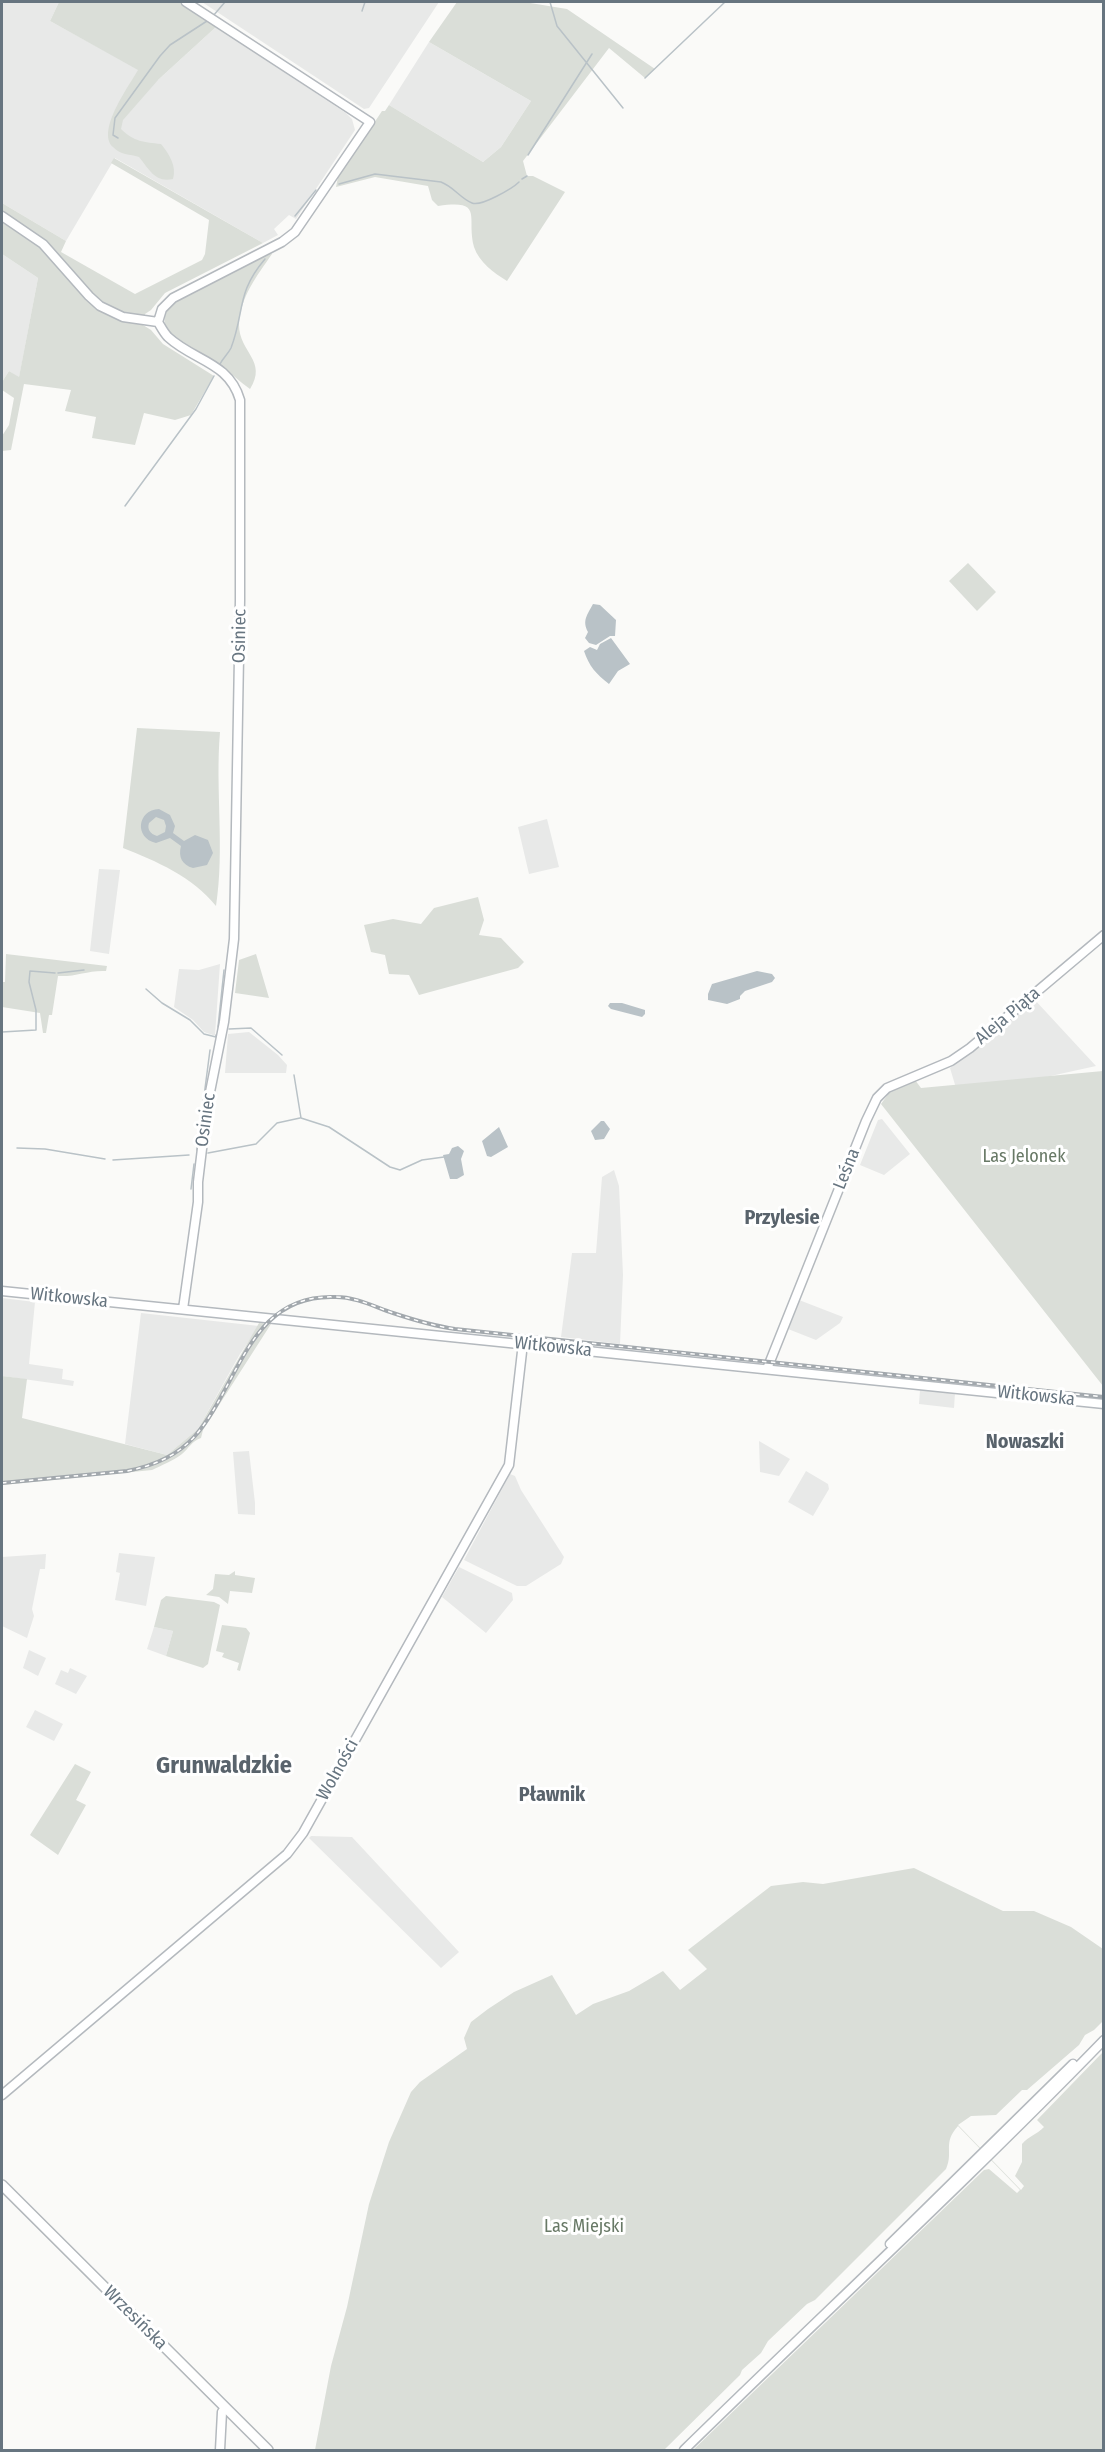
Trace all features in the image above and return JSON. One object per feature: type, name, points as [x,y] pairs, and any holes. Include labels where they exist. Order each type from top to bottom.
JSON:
[{"type":"main road","name":"Wrzesińska","points":[[2,2185],[268,2451]]},
{"type":"street","points":[[2,216],[43,244],[89,297],[100,306],[123,317],[158,322],[162,309],[173,298],[292,235],[308,215],[370,122],[186,2]]},
{"type":"street","points":[[359,116],[364,132]]},
{"type":"street","name":"Osiniec","points":[[158,322],[171,340],[228,376],[238,393],[241,411],[234,939],[224,1022],[207,1107],[198,1182],[198,1202],[180,1309]]},
{"type":"street","name":"Aleja Piąta","points":[[903,1080],[951,1061],[970,1048],[1104,935]]},
{"type":"street","name":"Leśna","points":[[766,1369],[874,1104],[881,1093],[903,1080]]},
{"type":"street","name":"Witkowska","points":[[2,1291],[1104,1404]]},
{"type":"street","name":"Wolności","points":[[2,2095],[158,1964],[286,1854],[299,1840],[509,1465],[523,1343]]},
{"type":"street","points":[[684,2451],[847,2291],[908,2226],[1104,2038]]},
{"type":"street","points":[[220,2451],[222,2412],[225,2408]]},
{"type":"shaded area","points":[[2,2],[59,2],[50,21],[158,80],[216,27],[346,113],[352,119],[355,130],[296,219],[289,215],[274,229],[278,235],[263,243],[115,158],[66,241],[2,203]]},
{"type":"shaded area","points":[[202,2],[439,2],[369,108],[364,109]]},
{"type":"shaded area","points":[[429,42],[531,101],[501,147],[483,162],[389,105]]},
{"type":"shaded area","points":[[2,254],[38,278],[19,378],[9,371],[2,382]]},
{"type":"shaded area","points":[[593,604],[600,605],[616,620],[615,636],[610,636],[596,645],[589,643],[585,638],[588,632],[585,625],[586,618]]},
{"type":"shaded area","points":[[611,638],[630,664],[618,671],[609,684],[600,677],[588,661],[584,651],[590,647],[597,650],[600,644]]},
{"type":"shaded area","points":[[159,809],[170,815],[175,826],[173,833],[184,841],[195,835],[208,840],[213,853],[207,865],[189,867],[182,860],[181,846],[170,838],[156,843],[144,836],[141,824],[146,814]],"holes":[[[156,817],[164,820],[165,832],[157,836],[151,833],[149,823]]]},
{"type":"shaded area","points":[[547,819],[559,867],[529,874],[518,827]]},
{"type":"shaded area","points":[[99,869],[120,870],[109,954],[90,951]]},
{"type":"shaded area","points":[[220,964],[215,1035],[213,1035],[204,1032],[193,1020],[174,1007],[179,969],[199,970]]},
{"type":"shaded area","points":[[757,971],[772,974],[775,978],[772,982],[745,991],[740,999],[727,1004],[708,1000],[712,984]]},
{"type":"shaded area","points":[[1034,999],[1096,1066],[1037,1079],[956,1088],[950,1068],[984,1043]]},
{"type":"shaded area","points":[[610,1003],[622,1003],[645,1010],[645,1014],[642,1017],[611,1009],[608,1006]]},
{"type":"shaded area","points":[[249,1032],[278,1055],[287,1065],[286,1073],[225,1073],[228,1034]]},
{"type":"shaded area","points":[[882,1119],[910,1154],[884,1175],[860,1165],[878,1120]]},
{"type":"shaded area","points":[[601,1121],[604,1121],[610,1129],[604,1139],[595,1140],[591,1131]]},
{"type":"shaded area","points":[[499,1127],[508,1147],[491,1157],[487,1156],[482,1141]]},
{"type":"shaded area","points":[[458,1146],[464,1151],[461,1159],[464,1175],[457,1179],[450,1179],[443,1155],[449,1154],[452,1148]]},
{"type":"shaded area","points":[[614,1170],[619,1186],[623,1275],[620,1344],[561,1337],[572,1253],[596,1253],[602,1177]]},
{"type":"shaded area","points":[[2,1298],[35,1302],[29,1364],[63,1369],[62,1379],[74,1381],[73,1386],[2,1376]]},
{"type":"shaded area","points":[[799,1300],[843,1317],[840,1323],[816,1340],[788,1329]]},
{"type":"shaded area","points":[[141,1313],[259,1326],[240,1354],[198,1429],[167,1455],[125,1444]]},
{"type":"shaded area","points":[[920,1390],[955,1393],[954,1408],[919,1404]]},
{"type":"shaded area","points":[[759,1441],[790,1459],[779,1476],[760,1472]]},
{"type":"shaded area","points":[[249,1451],[255,1515],[238,1514],[233,1452]]},
{"type":"shaded area","points":[[806,1471],[828,1484],[829,1489],[813,1516],[788,1502]]},
{"type":"shaded area","points":[[510,1474],[515,1476],[521,1490],[564,1557],[561,1564],[526,1586],[517,1586],[464,1560]]},
{"type":"shaded area","points":[[119,1553],[155,1557],[146,1606],[115,1600],[120,1573],[116,1572]]},
{"type":"shaded area","points":[[46,1554],[45,1569],[40,1569],[32,1609],[34,1616],[27,1638],[2,1626],[2,1557]]},
{"type":"shaded area","points":[[459,1567],[512,1593],[513,1600],[486,1633],[442,1597]]},
{"type":"shaded area","points":[[154,1627],[173,1631],[166,1656],[147,1649]]},
{"type":"shaded area","points":[[29,1650],[46,1658],[38,1676],[23,1668]]},
{"type":"shaded area","points":[[70,1668],[87,1676],[76,1694],[55,1684],[61,1670],[68,1673]]},
{"type":"shaded area","points":[[35,1710],[63,1724],[54,1741],[26,1727]]},
{"type":"shaded area","points":[[311,1836],[352,1837],[459,1952],[441,1968],[309,1838]]},
{"type":"green space","points":[[59,2],[182,2],[216,27],[158,80],[123,120],[121,129],[130,137],[161,144],[173,165],[173,179],[157,177],[139,157],[122,153],[113,147],[109,140],[108,130],[111,120],[138,70],[50,21]]},
{"type":"green space","points":[[457,2],[524,2],[567,9],[655,69],[645,78],[609,48],[523,161],[527,176],[533,176],[565,192],[507,281],[479,258],[474,247],[471,213],[468,208],[462,205],[438,206],[432,200],[428,186],[375,177],[336,187],[338,177],[382,111],[385,111],[389,105],[483,162],[501,147],[531,101],[429,42]]},
{"type":"green space","points":[[114,158],[263,243],[165,293],[145,314],[143,325],[151,330],[163,344],[214,376],[191,415],[175,420],[144,413],[135,445],[92,438],[96,417],[65,411],[71,390],[24,384],[11,450],[2,451],[2,436],[9,425],[14,398],[2,390],[2,382],[9,371],[19,377],[38,278],[2,254],[2,203],[66,241],[61,252],[135,294],[202,260],[205,254],[209,220],[111,163]]},
{"type":"green space","points":[[269,252],[272,254],[250,287],[240,315],[240,334],[256,371],[250,389],[221,366],[176,340],[167,330],[164,318],[174,301],[258,260]]},
{"type":"green space","points":[[968,563],[996,592],[977,611],[949,581]]},
{"type":"green space","points":[[137,728],[220,732],[220,863],[216,906],[185,878],[161,864],[123,848]]},
{"type":"green space","points":[[478,897],[484,920],[479,935],[501,938],[524,962],[518,968],[419,995],[409,975],[389,974],[385,955],[371,952],[364,925],[393,919],[421,924],[434,908]]},
{"type":"green space","points":[[6,954],[107,966],[106,971],[58,976],[52,1015],[49,1015],[46,1033],[43,1033],[40,1013],[2,1007],[2,982],[5,982]]},
{"type":"green space","points":[[256,954],[269,998],[235,993],[239,960]]},
{"type":"green space","name":"Las Jelonek","points":[[1103,1071],[1103,1386],[881,1104],[894,1086],[915,1080],[921,1088]]},
{"type":"green space","points":[[259,1323],[271,1324],[203,1430],[201,1438],[179,1456],[152,1470],[2,1485],[2,1376],[27,1379],[22,1418],[167,1455],[198,1429]]},
{"type":"green space","points":[[235,1571],[235,1575],[255,1578],[252,1593],[230,1591],[228,1604],[219,1597],[206,1595],[213,1589],[215,1574],[229,1575]]},
{"type":"green space","points":[[166,1596],[214,1602],[220,1605],[208,1664],[203,1668],[166,1656],[173,1631],[154,1627],[161,1600]]},
{"type":"green space","points":[[222,1625],[246,1628],[250,1633],[240,1671],[237,1670],[239,1663],[222,1657],[224,1653],[216,1651]]},
{"type":"green space","points":[[75,1764],[91,1772],[76,1800],[86,1805],[58,1855],[30,1835]]},
{"type":"green space","name":"Las Miejski","points":[[914,1868],[1003,1911],[1034,1911],[1071,1927],[1103,1949],[1103,2021],[1085,2035],[1079,2045],[1027,2090],[1022,2090],[996,2115],[971,2116],[958,2125],[1021,2190],[1024,2186],[1015,2176],[1022,2162],[1022,2144],[1044,2127],[1037,2120],[1103,2052],[1103,2450],[693,2450],[984,2170],[989,2169],[1017,2193],[1020,2190],[958,2126],[950,2138],[946,2169],[815,2300],[807,2304],[768,2341],[761,2353],[664,2450],[315,2450],[331,2366],[347,2307],[369,2204],[389,2142],[411,2092],[420,2082],[467,2049],[464,2038],[471,2022],[514,1992],[552,1975],[576,2015],[593,2004],[629,1991],[663,1971],[680,1990],[707,1969],[688,1950],[771,1886],[803,1882],[823,1884]]},
{"type":"waterway","points":[[213,16],[225,2]]},
{"type":"waterway","points":[[362,11],[365,2]]},
{"type":"waterway","points":[[550,2],[557,26],[623,108]]},
{"type":"waterway","points":[[645,78],[725,2]]},
{"type":"waterway","points":[[118,138],[113,135],[115,118],[160,56],[170,45],[207,21]]},
{"type":"waterway","points":[[528,155],[592,54]]},
{"type":"waterway","points":[[339,184],[375,174],[441,182],[468,201],[476,203],[497,196],[519,182]]},
{"type":"waterway","points":[[522,179],[527,176]]},
{"type":"waterway","points":[[295,216],[316,190]]},
{"type":"waterway","points":[[220,364],[231,348],[249,282],[265,259]]},
{"type":"waterway","points":[[125,506],[196,409],[214,376]]},
{"type":"waterway","points":[[58,973],[84,970]]},
{"type":"waterway","points":[[218,1027],[224,970]]},
{"type":"waterway","points":[[2,1032],[36,1030],[36,1010],[29,982],[30,971],[55,973]]},
{"type":"waterway","points":[[146,989],[162,1003],[190,1020],[204,1034],[216,1037],[216,1035]]},
{"type":"waterway","points":[[229,1029],[251,1028],[282,1055]]},
{"type":"waterway","points":[[197,1150],[210,1050]]},
{"type":"waterway","points":[[294,1075],[301,1118],[329,1127],[390,1167],[400,1170],[422,1160],[444,1157]]},
{"type":"waterway","points":[[208,1153],[256,1144],[277,1123],[300,1118]]},
{"type":"waterway","points":[[17,1148],[45,1149],[105,1159]]},
{"type":"waterway","points":[[113,1160],[189,1155]]},
{"type":"waterway","points":[[191,1189],[194,1164]]},
{"type":"railway","points":[[2,1483],[127,1471],[155,1463],[172,1455],[195,1436],[210,1415],[250,1346],[265,1326],[284,1310],[307,1300],[336,1297],[358,1300],[416,1320],[455,1329],[1104,1397]]},
{"type":"district","name":"Przylesie","points":[[782,1218]]},
{"type":"district","name":"Nowaszki","points":[[1025,1442]]},
{"type":"district","name":"Grunwaldzkie","points":[[224,1766]]},
{"type":"district","name":"Pławnik","points":[[552,1795]]}]
